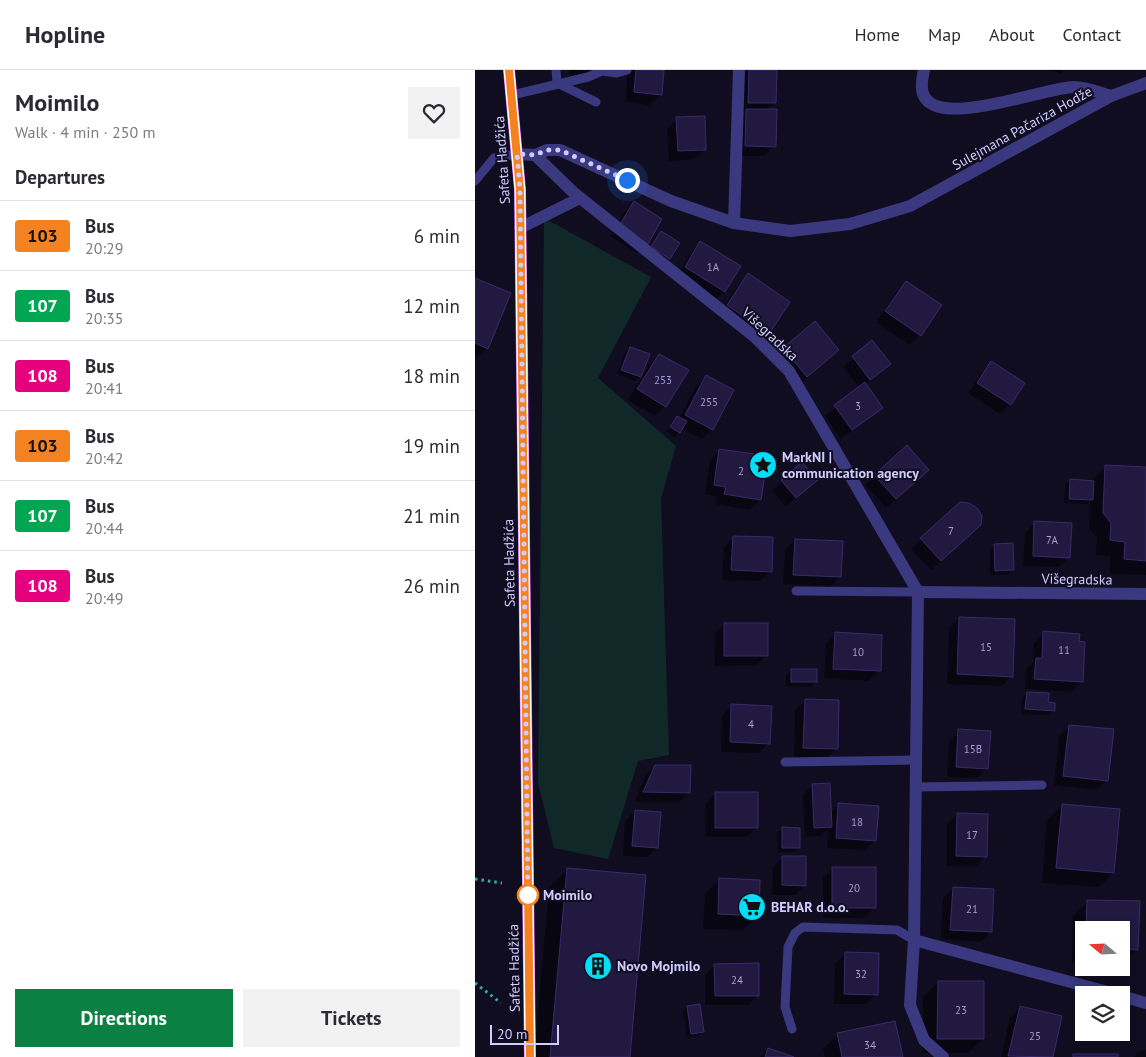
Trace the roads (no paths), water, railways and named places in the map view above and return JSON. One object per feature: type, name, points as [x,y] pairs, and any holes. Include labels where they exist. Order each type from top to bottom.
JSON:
[{"type":"main road","name":"Safeta Hadžića","points":[[509,70],[520,190],[521,228],[530,1057]]},
{"type":"street","points":[[735,224],[739,70]]},
{"type":"street","name":"Sulejmana Pačariza Hodže","points":[[924,70],[922,83],[924,96],[934,105],[950,108],[973,109],[1076,87],[1111,96]]},
{"type":"street","points":[[1111,96],[1146,83]]},
{"type":"street","name":"Sulejmana Pačariza Hodže","points":[[517,154],[535,155],[547,150],[560,150],[671,201],[735,224],[790,231],[850,224],[910,206],[1111,96]]},
{"type":"street","name":"Višegradska","points":[[535,155],[580,198],[755,337],[789,371],[918,592],[1146,594]]},
{"type":"street","points":[[521,228],[580,198]]},
{"type":"street","points":[[918,592],[917,787],[914,940],[910,1005],[924,1040],[943,1057]]},
{"type":"street","points":[[914,940],[1086,986]]},
{"type":"street","points":[[1130,998],[1146,1003]]},
{"type":"street","points":[[530,1043],[537,1057]]},
{"type":"lane","points":[[556,70],[557,83]]},
{"type":"lane","points":[[512,95],[602,71],[617,73],[627,70]]},
{"type":"lane","points":[[557,83],[596,102]]},
{"type":"lane","points":[[475,181],[494,158],[517,154]]},
{"type":"lane","name":"Višegradska","points":[[796,591],[918,592]]},
{"type":"lane","points":[[785,762],[917,760]]},
{"type":"lane","points":[[917,787],[1041,785]]},
{"type":"lane","points":[[792,1029],[785,1007],[785,971],[788,947],[795,933],[803,927],[897,930],[914,940]]},
{"type":"place","name":"MarkNI | communication agency","points":[[763,465]]},
{"type":"place","name":"Moimilo","points":[[528,895]]},
{"type":"place","name":"BEHAR d.o.o.","points":[[752,907]]},
{"type":"place","name":"Novo Mojmilo","points":[[598,966]]}]
